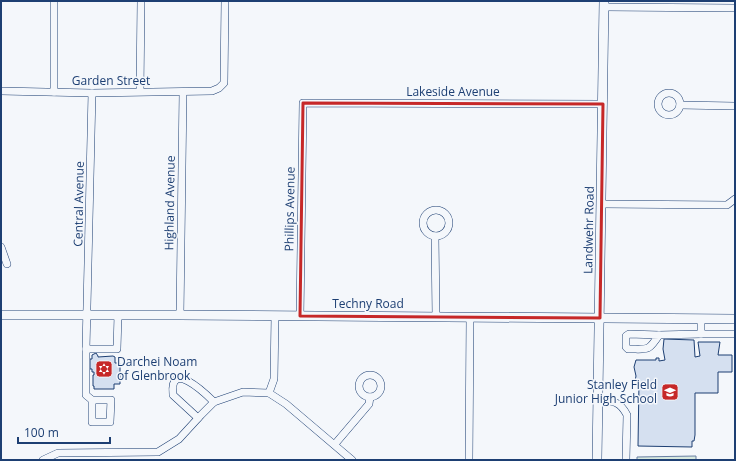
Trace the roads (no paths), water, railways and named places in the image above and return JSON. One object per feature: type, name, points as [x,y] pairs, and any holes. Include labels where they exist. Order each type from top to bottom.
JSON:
[{"type":"main road","name":"Landwehr Road","points":[[598,460],[604,4]]},
{"type":"main road","name":"Techny Road","points":[[1,315],[180,314],[735,319]]},
{"type":"street","points":[[54,1],[54,92]]},
{"type":"street","points":[[140,91],[141,1]]},
{"type":"street","name":"Garden Street","points":[[1,91],[92,93],[212,91],[224,84],[225,1]]},
{"type":"street","points":[[604,4],[735,8]]},
{"type":"street","name":"Highland Avenue","points":[[180,314],[183,92]]},
{"type":"street","name":"Central Avenue","points":[[92,93],[86,349],[86,396],[92,400]]},
{"type":"street","name":"Lakeside Avenue","points":[[303,103],[603,104]]},
{"type":"street","name":"Phillips Avenue","points":[[300,316],[303,103]]},
{"type":"street","points":[[680,105],[735,106]]},
{"type":"street","points":[[602,204],[727,204],[735,200]]},
{"type":"street","points":[[435,236],[436,316]]},
{"type":"street","points":[[1,247],[7,264]]},
{"type":"street","points":[[86,349],[117,349],[118,315]]},
{"type":"street","points":[[269,393],[274,379],[275,316]]},
{"type":"street","points":[[469,460],[470,317]]},
{"type":"street","points":[[701,318],[701,334]]},
{"type":"street","points":[[659,335],[735,334]]},
{"type":"street","points":[[198,418],[173,396],[172,387],[175,382],[180,379],[187,379],[214,402]]},
{"type":"street","points":[[42,460],[58,453],[158,452],[179,439],[214,402],[243,392],[269,393],[286,404],[335,444],[352,460]]},
{"type":"street","points":[[335,444],[369,404],[370,397]]},
{"type":"street","points":[[599,400],[617,403],[624,408],[627,415],[626,460]]},
{"type":"street","points":[[128,452],[128,460]]},
{"type":"place","name":"Darchei Noam of Glenbrook","points":[[104,369]]},
{"type":"place","name":"Stanley Field Junior High School","points":[[670,392]]}]
